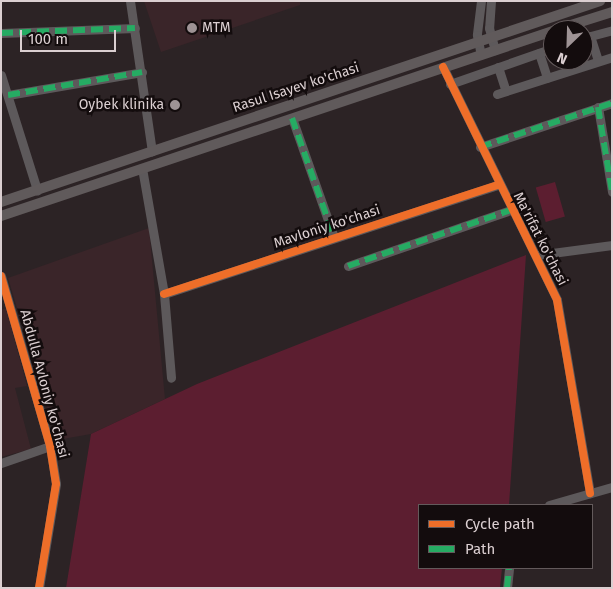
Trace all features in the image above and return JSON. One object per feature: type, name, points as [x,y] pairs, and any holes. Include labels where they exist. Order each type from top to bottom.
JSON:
[{"type":"main road","name":"Rasul Isayev ko'chasi","points":[[1,202],[600,1]]},
{"type":"main road","name":"Rasul Isayev ko'chasi","points":[[586,20],[612,12]]},
{"type":"main road","name":"Rasul Isayev ko'chasi","points":[[1,216],[543,34]]},
{"type":"street","points":[[130,1],[142,72],[152,151]]},
{"type":"street","points":[[481,1],[477,42],[481,55]]},
{"type":"street","points":[[491,1],[490,38],[495,50]]},
{"type":"street","points":[[1,33],[134,28]]},
{"type":"street","points":[[593,35],[612,30]]},
{"type":"street","points":[[450,84],[543,51]]},
{"type":"street","points":[[593,52],[598,62]]},
{"type":"street","points":[[538,53],[547,78]]},
{"type":"street","points":[[593,63],[612,57]]},
{"type":"street","name":"Ma'rifat ko'chasi","points":[[443,67],[510,210],[537,255],[558,300],[590,493]]},
{"type":"street","points":[[498,68],[502,93],[570,70]]},
{"type":"street","points":[[8,95],[142,72]]},
{"type":"street","points":[[1,76],[37,190]]},
{"type":"street","points":[[480,147],[612,103]]},
{"type":"street","points":[[598,107],[612,192]]},
{"type":"street","points":[[292,118],[334,237]]},
{"type":"street","points":[[142,168],[164,294],[171,378]]},
{"type":"street","name":"Mavloniy ko'chasi","points":[[164,294],[498,185]]},
{"type":"street","points":[[348,266],[510,210]]},
{"type":"street","points":[[537,255],[612,245]]},
{"type":"street","name":"Abdulla Avloniy ko'chasi","points":[[1,276],[50,446],[56,484],[39,588]]},
{"type":"street","points":[[1,463],[50,446]]},
{"type":"street","points":[[552,504],[612,486]]},
{"type":"street","points":[[507,588],[508,569]]},
{"type":"shaded area","name":"MTM","points":[[144,1],[300,1],[300,5],[161,52]]},
{"type":"shaded area","points":[[555,182],[565,217],[546,222],[536,188]]},
{"type":"shaded area","points":[[149,228],[165,399],[91,434],[57,440],[8,278]]},
{"type":"shaded area","points":[[526,255],[509,504],[418,504],[418,569],[502,569],[500,588],[66,588],[91,434],[197,384]]},
{"type":"shaded area","points":[[6,308],[27,386],[15,388],[31,449],[1,457],[1,310]]},
{"type":"marked path","points":[[1,33],[135,28]]},
{"type":"marked path","points":[[8,95],[142,72]]},
{"type":"marked path","points":[[480,147],[612,103]]},
{"type":"marked path","points":[[598,107],[612,192]]},
{"type":"marked path","points":[[292,118],[334,237]]},
{"type":"marked path","points":[[348,266],[511,210]]},
{"type":"marked path","points":[[507,588],[509,569]]},
{"type":"cycle path","points":[[443,67],[557,300],[590,493]]},
{"type":"cycle path","points":[[164,294],[498,185]]},
{"type":"cycle path","points":[[1,276],[50,446],[56,484],[39,588]]},
{"type":"place","name":"MTM","points":[[192,28]]},
{"type":"place","name":"Oybek klinika","points":[[175,105]]}]
